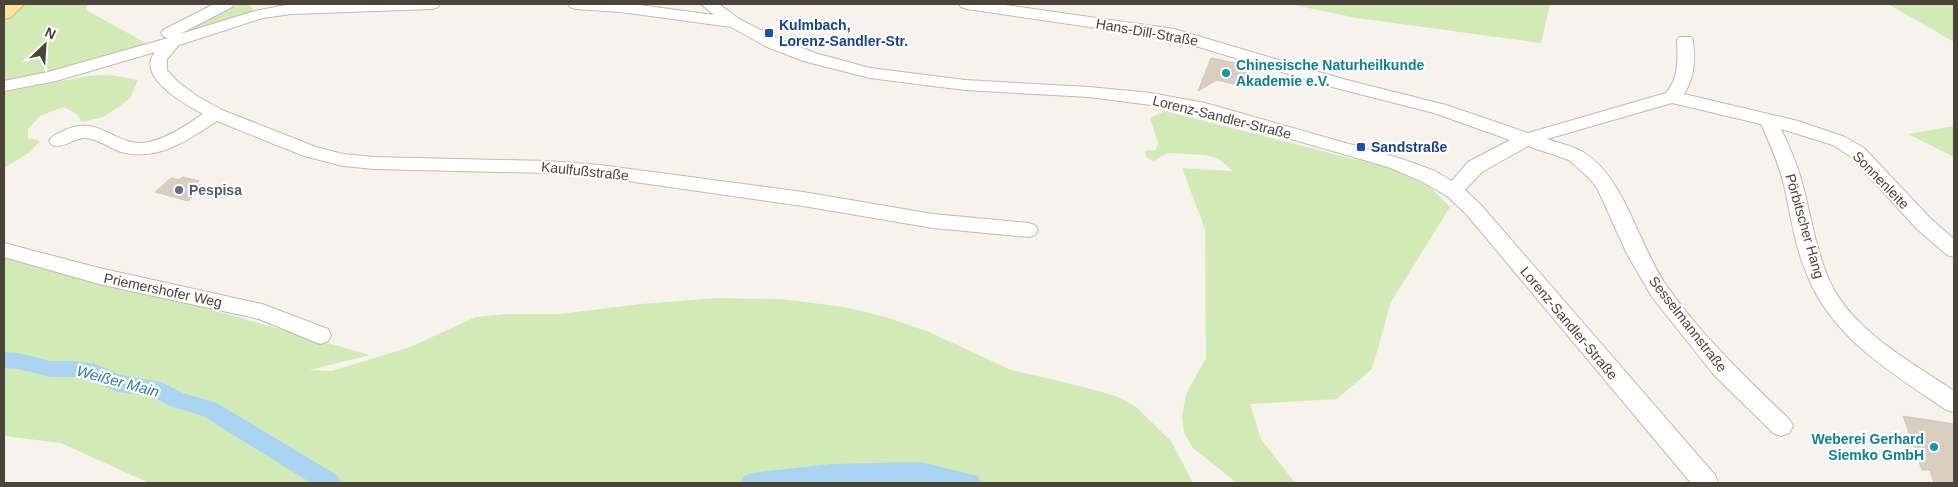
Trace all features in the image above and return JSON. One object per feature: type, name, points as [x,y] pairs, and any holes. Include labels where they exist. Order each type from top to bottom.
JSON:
[{"type":"main road","points":[[4,13],[14,4]]},
{"type":"street","points":[[161,73],[159,71],[159,58],[166,40],[226,4]]},
{"type":"street","points":[[268,4],[291,9]]},
{"type":"street","points":[[4,86],[96,65],[166,40],[261,14],[291,9],[356,5],[432,4]]},
{"type":"street","name":"Lorenz-Sandler-Straße","points":[[576,4],[621,7],[735,23],[771,42],[809,57],[870,73],[965,85],[1089,92],[1151,99],[1205,110],[1395,163],[1428,176],[1454,191],[1474,210],[1706,483]]},
{"type":"street","points":[[709,4],[735,23]]},
{"type":"street","name":"Hans-Dill-Straße","points":[[967,4],[1174,34],[1338,83],[1440,109],[1492,126],[1524,140]]},
{"type":"street","points":[[1454,191],[1475,166],[1524,140],[1672,97],[1682,87],[1687,64],[1686,40]]},
{"type":"street","name":"Kaulfußstraße","points":[[96,65],[114,63],[137,65],[161,73],[172,86],[191,100],[216,114],[311,152],[343,160],[374,163],[547,167],[600,172],[803,199],[933,221],[1028,230]]},
{"type":"street","points":[[1672,97],[1769,121]]},
{"type":"street","points":[[58,141],[75,133],[86,132],[99,134],[123,146],[140,150],[164,144],[216,114]]},
{"type":"street","name":"Sonnenleite","points":[[1769,121],[1823,134],[1857,152],[1912,212],[1954,250]]},
{"type":"street","name":"Pörbitscher Hang","points":[[1769,121],[1788,165],[1812,260],[1828,297],[1851,326],[1878,350],[1954,403]]},
{"type":"street","name":"Sesselmannstraße","points":[[1524,140],[1560,149],[1576,156],[1597,174],[1607,188],[1637,254],[1659,291],[1722,369],[1781,426]]},
{"type":"street","name":"Priemershofer Weg","points":[[4,250],[99,276],[262,312],[320,335]]},
{"type":"green space","points":[[4,4],[87,4],[86,10],[146,43],[96,65],[4,86]]},
{"type":"green space","points":[[239,4],[248,4],[256,13],[185,33],[187,30]]},
{"type":"green space","points":[[1289,4],[1550,4],[1541,43],[1357,18]]},
{"type":"green space","points":[[1888,4],[1954,4],[1954,42]]},
{"type":"green space","points":[[111,75],[138,80],[130,98],[103,117],[82,122],[77,114],[63,107],[40,116],[28,129],[28,138],[40,141],[30,152],[4,168],[4,92],[88,76]]},
{"type":"green space","points":[[1165,111],[1389,168],[1430,187],[1450,207],[1391,302],[1372,369],[1337,399],[1250,404],[1261,439],[1295,483],[1237,483],[1193,448],[1184,433],[1182,416],[1186,394],[1206,358],[1205,229],[1182,168],[1233,171],[1219,159],[1206,155],[1168,153],[1153,161],[1146,157],[1145,151],[1156,150],[1158,143],[1150,118]]},
{"type":"green space","points":[[1954,126],[1954,157],[1908,134]]},
{"type":"green space","points":[[4,250],[370,355],[309,370],[332,371],[410,347],[476,317],[506,314],[559,314],[642,304],[716,298],[781,299],[844,307],[886,317],[929,332],[1011,370],[1116,396],[1136,407],[1171,441],[1193,483],[149,483],[61,443],[4,436]]},
{"type":"building","name":"Chinesische Naturheilkunde Akademie e.V.","points":[[1211,58],[1249,66],[1242,86],[1217,80],[1198,91]]},
{"type":"building","name":"Pespisa","points":[[183,177],[199,181],[196,184],[205,186],[188,201],[155,192],[171,178],[179,180]]},
{"type":"building","name":"Weberei Gerhard Siemko GmbH","points":[[1903,416],[1954,424],[1954,483],[1934,483],[1930,470],[1922,470]]},
{"type":"waterway","name":"Weißer Main","points":[[4,360],[18,361],[50,369],[75,369],[95,373],[118,383],[154,388],[178,400],[209,409],[330,483]]},
{"type":"waterway","name":"Weißer Main","points":[[752,483],[830,474],[921,472],[970,483]]},
{"type":"place","name":"Kulmbach, Lorenz-Sandler-Str.","points":[[769,33]]},
{"type":"place","name":"Chinesische Naturheilkunde Akademie e.V.","points":[[1226,73]]},
{"type":"place","name":"Sandstraße","points":[[1361,147]]},
{"type":"place","name":"Pespisa","points":[[179,190]]},
{"type":"place","name":"Weberei Gerhard Siemko GmbH","points":[[1934,447]]}]
